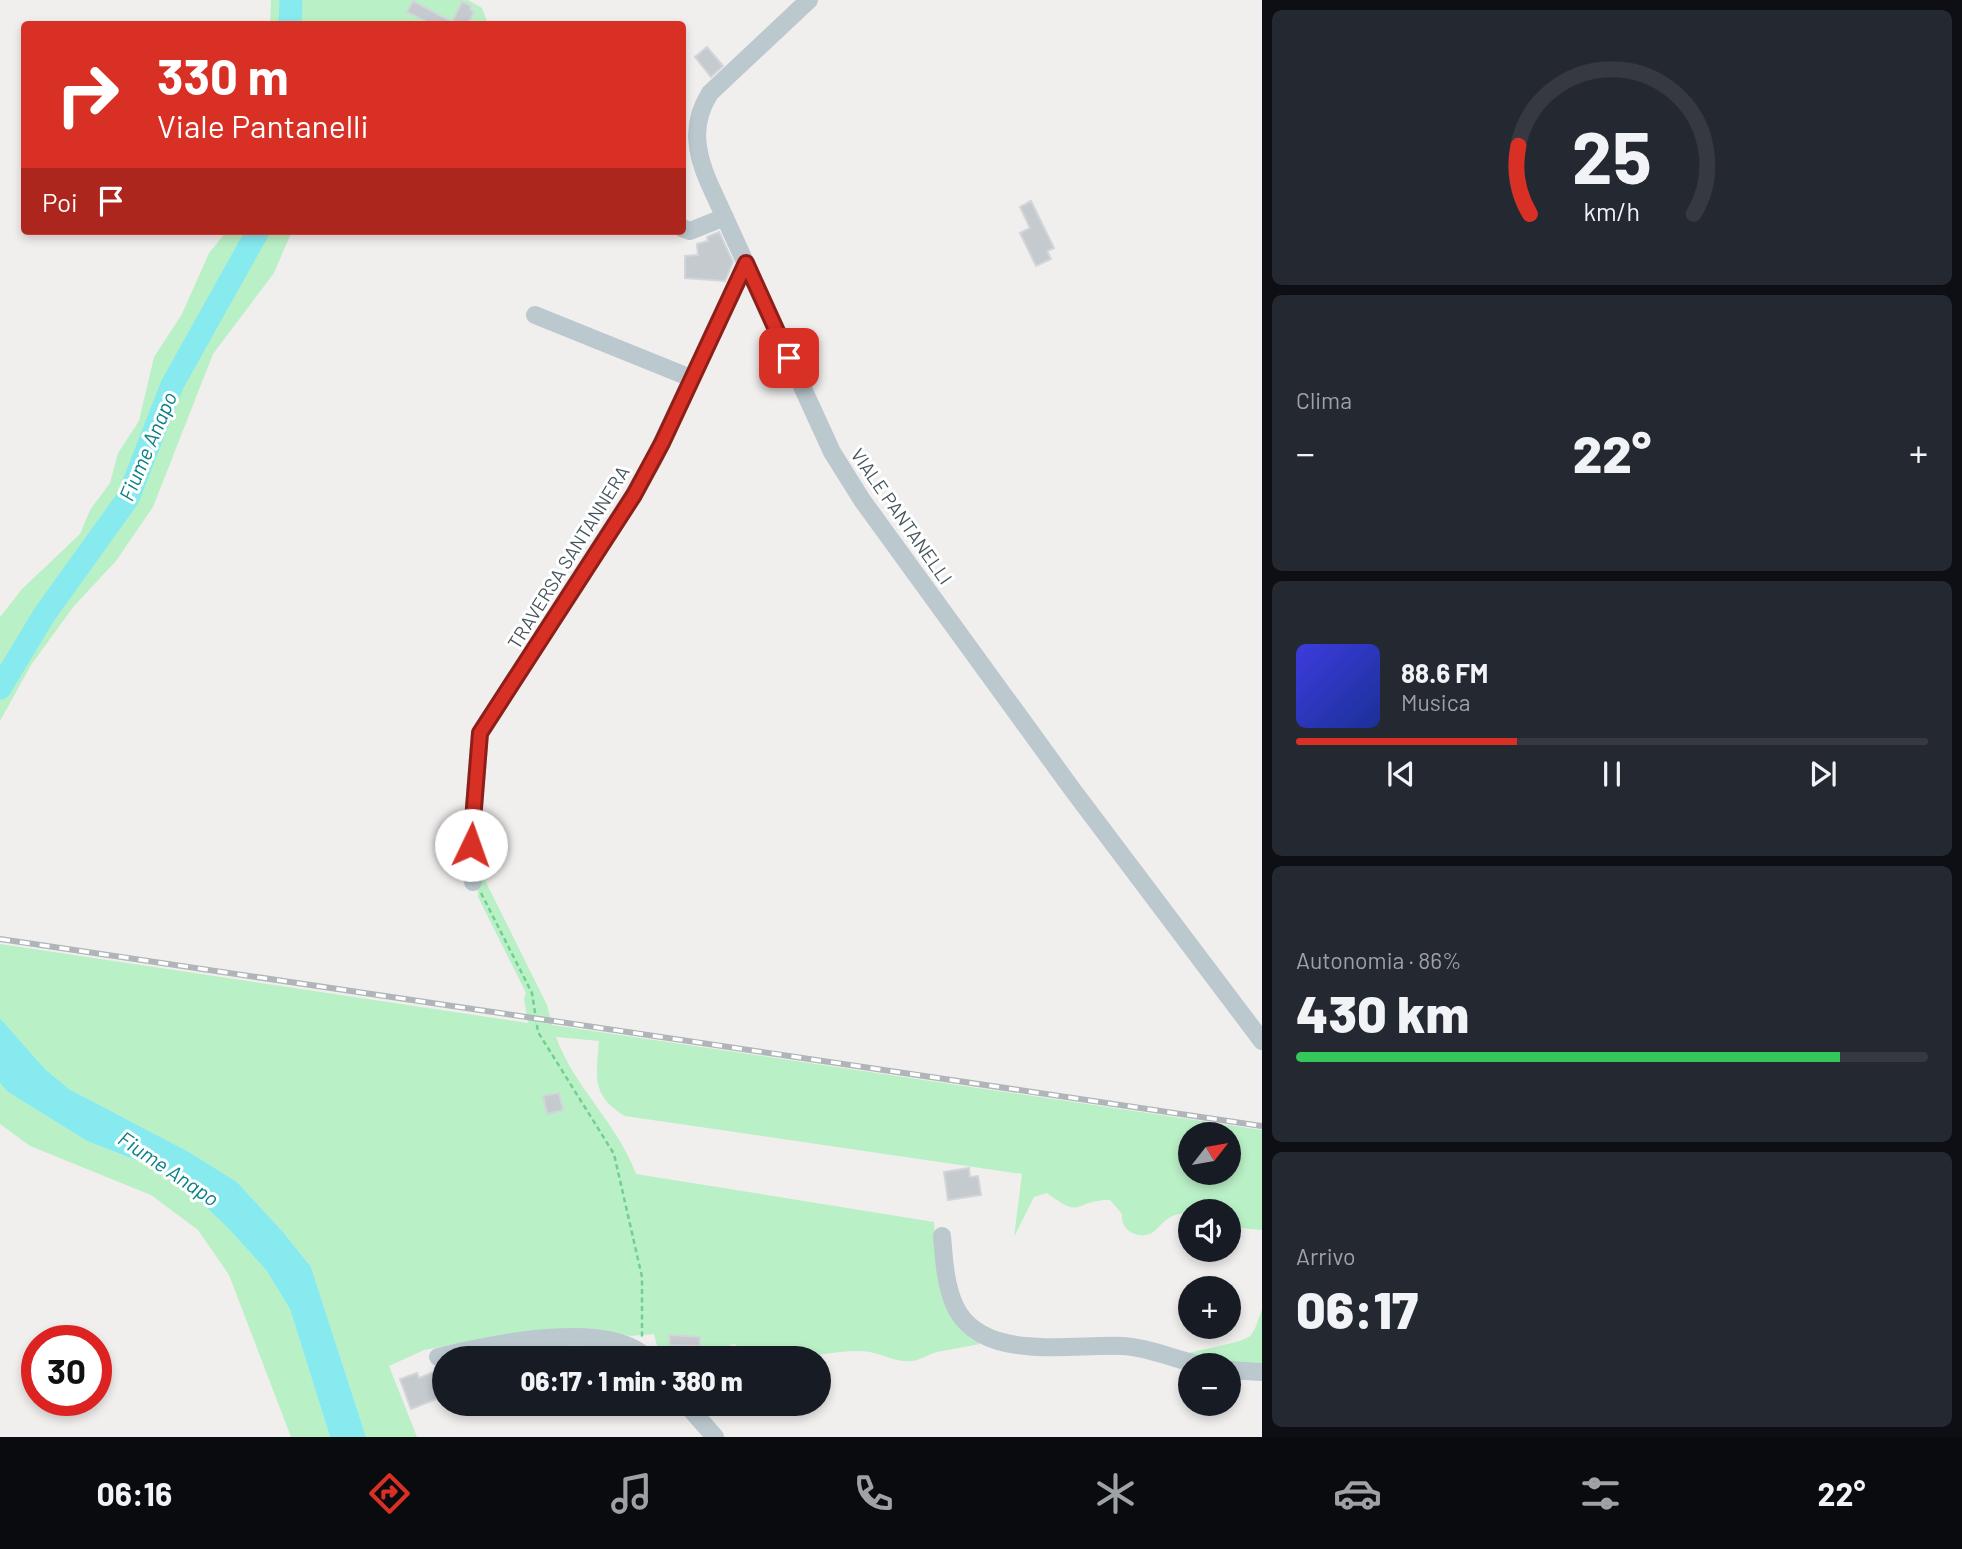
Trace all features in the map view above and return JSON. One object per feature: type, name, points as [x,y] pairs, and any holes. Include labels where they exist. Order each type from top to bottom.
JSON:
[{"type":"street","name":"VIALE PANTANELLI","points":[[809,0],[710,93],[702,105],[696,129],[700,163],[832,452],[862,500],[1072,789],[1256,1035],[1262,1050]]},
{"type":"street","points":[[686,229],[690,230],[725,217]]},
{"type":"street","name":"TRAVERSA SANTANNERA","points":[[473,882],[471,833],[480,733],[628,505],[655,457],[746,263]]},
{"type":"street","points":[[535,315],[691,378]]},
{"type":"street","points":[[942,1236],[945,1268],[954,1304],[964,1322],[978,1334],[997,1341],[1040,1346],[1134,1347],[1178,1359]]},
{"type":"street","points":[[486,1346],[573,1338],[630,1346]]},
{"type":"street","points":[[1241,1371],[1262,1372]]},
{"type":"street","points":[[697,1416],[715,1437]]},
{"type":"path","points":[[473,882],[488,903],[532,993],[538,1032],[614,1154],[642,1277],[643,1346]]},
{"type":"green space","points":[[271,0],[468,0],[482,8],[487,21],[270,21]]},
{"type":"green space","points":[[224,235],[290,235],[274,273],[213,354],[153,507],[116,561],[74,606],[31,665],[0,721],[0,617],[22,589],[80,534],[90,510],[110,483],[118,453],[139,421],[154,357],[182,314],[209,253]]},
{"type":"green space","points":[[488,733],[479,846],[482,874],[547,1005],[552,1025],[1208,1122],[1178,1122],[1178,1185],[1241,1185],[1241,1127],[1262,1130],[1262,1230],[1241,1228],[1241,1199],[1178,1199],[1178,1214],[1164,1221],[1152,1233],[1141,1235],[1127,1229],[1122,1214],[1110,1200],[1073,1208],[1047,1193],[1034,1197],[1014,1237],[1022,1174],[625,1116],[606,1101],[601,1093],[597,1075],[599,1041],[556,1037],[574,1072],[628,1156],[636,1174],[934,1222],[941,1272],[951,1304],[958,1319],[980,1344],[905,1361],[860,1351],[831,1354],[831,1346],[657,1346],[654,1334],[630,1336],[596,1329],[432,1346],[432,1348],[389,1366],[417,1437],[366,1437],[311,1267],[237,1182],[189,1152],[69,1089],[45,1069],[0,1018],[0,944],[528,1023],[524,999],[526,993],[478,897],[476,849]]},
{"type":"green space","points":[[0,1083],[8,1092],[87,1141],[147,1165],[189,1191],[229,1229],[266,1270],[290,1309],[330,1437],[291,1437],[229,1275],[198,1230],[151,1195],[30,1146],[0,1124]]},
{"type":"green space","points":[[1262,1309],[1262,1365],[1241,1364],[1241,1353],[1190,1353],[1247,1338],[1254,1330]]},
{"type":"water","points":[[0,1018],[45,1069],[69,1089],[189,1152],[237,1182],[283,1232],[311,1267],[366,1437],[330,1437],[290,1309],[266,1270],[229,1229],[189,1191],[148,1165],[87,1141],[8,1092],[0,1083]]},
{"type":"building","points":[[413,1],[450,21],[425,21],[407,12]]},
{"type":"building","points":[[462,2],[471,6],[470,9],[474,12],[470,21],[452,21]]},
{"type":"building","points":[[707,47],[723,66],[711,77],[695,57]]},
{"type":"building","points":[[1031,201],[1054,248],[1047,251],[1051,259],[1036,266],[1020,233],[1030,228],[1020,207]]},
{"type":"building","points":[[719,232],[733,262],[725,281],[685,278],[685,256],[698,255],[697,244],[708,241],[707,237]]},
{"type":"building","points":[[559,1093],[563,1110],[547,1114],[543,1096]]},
{"type":"building","points":[[969,1168],[970,1177],[978,1176],[981,1195],[948,1200],[944,1172]]},
{"type":"building","points":[[669,1335],[700,1337],[700,1346],[670,1345]]},
{"type":"building","points":[[417,1373],[419,1378],[432,1373],[432,1401],[411,1409],[400,1379]]},
{"type":"waterway","name":"Fiume Anapo","points":[[290,21],[291,0]]},
{"type":"waterway","name":"Fiume Anapo","points":[[0,688],[44,615],[128,498],[172,385],[256,235]]},
{"type":"railway","points":[[0,939],[1262,1126]]},
{"type":"route","points":[[471,845],[480,733],[610,536],[634,495],[662,443],[746,263],[789,358]]}]
